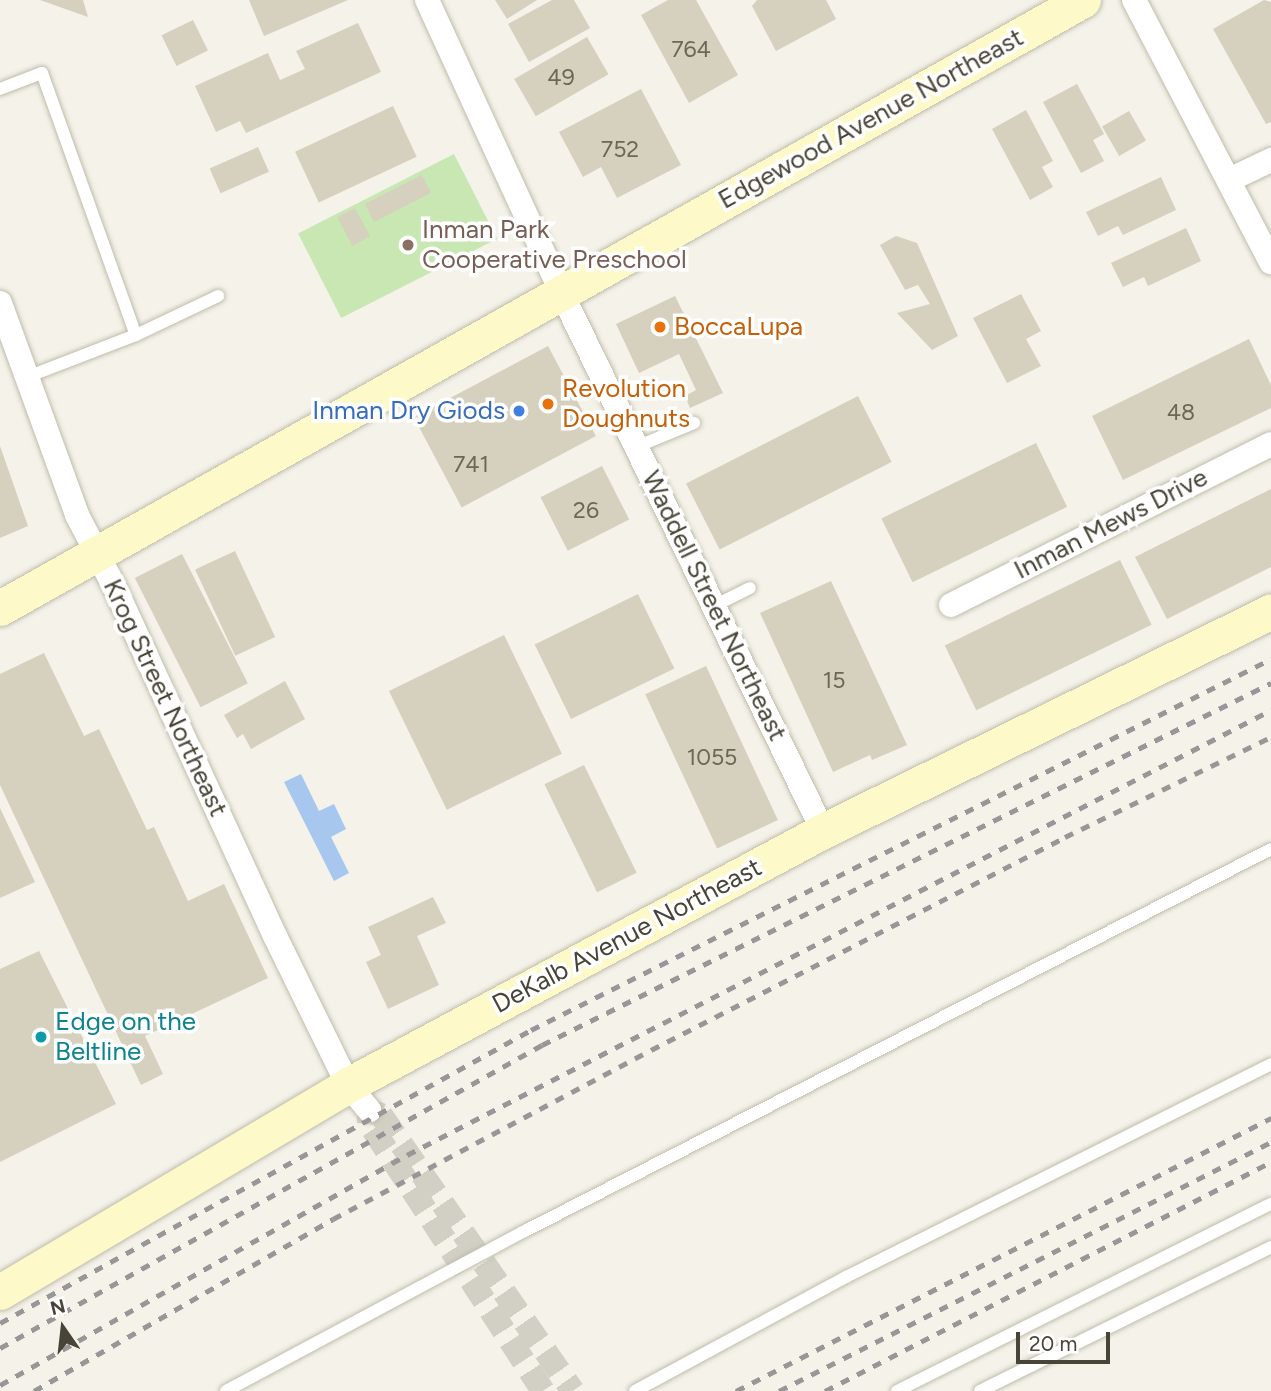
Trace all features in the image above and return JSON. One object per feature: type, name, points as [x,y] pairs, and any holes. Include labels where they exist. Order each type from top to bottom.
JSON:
[{"type":"main road","name":"Edgewood Avenue Northeast","points":[[0,608],[1083,0]]},
{"type":"main road","name":"DeKalb Avenue Northeast","points":[[0,1292],[359,1098],[823,831],[1271,612]]},
{"type":"street","name":"Waddell Street Northeast","points":[[427,0],[562,294],[823,831]]},
{"type":"street","points":[[1134,0],[1271,262]]},
{"type":"street","points":[[1229,180],[1271,160]]},
{"type":"street","name":"Krog Street Northeast","points":[[0,303],[77,516],[359,1098]]},
{"type":"street","name":"Inman Mews Drive","points":[[951,605],[1271,444]]},
{"type":"lane","points":[[0,89],[42,74],[136,335]]},
{"type":"lane","points":[[27,377],[136,335],[218,296]]},
{"type":"lane","points":[[636,447],[694,423]]},
{"type":"lane","points":[[714,606],[750,588]]},
{"type":"lane","points":[[226,1391],[523,1232],[1271,849]]},
{"type":"lane","points":[[635,1391],[846,1277],[1271,1064]]},
{"type":"lane","points":[[897,1391],[1271,1204]]},
{"type":"lane","points":[[980,1391],[1271,1247]]},
{"type":"green space","points":[[454,154],[497,239],[341,318],[298,233]]},
{"type":"water","points":[[301,774],[319,811],[334,804],[346,829],[331,837],[349,873],[334,881],[284,782]]},
{"type":"building","points":[[40,0],[83,0],[88,17]]},
{"type":"building","points":[[249,0],[348,0],[264,36]]},
{"type":"building","points":[[495,0],[537,0],[507,19]]},
{"type":"building","points":[[552,0],[574,0],[590,28],[529,62],[508,24]]},
{"type":"building","points":[[668,0],[696,0],[738,75],[689,103],[641,15]]},
{"type":"building","points":[[757,0],[826,0],[836,19],[776,51],[752,6]]},
{"type":"building","points":[[1264,0],[1271,2],[1271,122],[1266,124],[1213,29]]},
{"type":"building","points":[[193,20],[208,51],[176,66],[162,35]]},
{"type":"building","points":[[358,23],[381,72],[246,133],[240,121],[216,132],[195,86],[268,53],[280,80],[305,69],[296,51]]},
{"type":"building","points":[[587,37],[608,74],[536,116],[514,79]]},
{"type":"building","points":[[1077,84],[1104,134],[1093,140],[1104,161],[1081,173],[1043,102]]},
{"type":"building","name":"Inman Park Cooperative Preschool","points":[[641,89],[681,165],[617,198],[601,167],[583,177],[559,132]]},
{"type":"building","points":[[393,106],[417,157],[319,202],[295,152]]},
{"type":"building","points":[[1026,110],[1053,161],[1042,167],[1053,187],[1030,200],[992,129]]},
{"type":"building","points":[[1129,111],[1146,140],[1119,156],[1102,126]]},
{"type":"building","points":[[258,147],[269,172],[221,193],[210,169]]},
{"type":"building","points":[[422,175],[431,193],[374,222],[365,204]]},
{"type":"building","points":[[1161,177],[1176,210],[1123,235],[1118,226],[1098,236],[1086,212]]},
{"type":"building","points":[[355,208],[370,236],[352,246],[337,217]]},
{"type":"building","points":[[1186,228],[1201,261],[1148,286],[1144,277],[1123,287],[1111,263]]},
{"type":"building","points":[[896,236],[917,243],[958,336],[932,350],[897,313],[930,304],[918,285],[905,290],[880,245]]},
{"type":"building","points":[[1021,294],[1041,331],[1026,339],[1041,366],[1007,383],[973,318]]},
{"type":"building","points":[[675,296],[723,393],[690,408],[685,396],[696,390],[679,354],[639,373],[616,324]]},
{"type":"building","points":[[1249,339],[1271,385],[1271,408],[1123,480],[1092,416]]},
{"type":"building","points":[[548,346],[596,436],[462,507],[414,417]]},
{"type":"building","points":[[858,396],[892,462],[720,550],[686,484]]},
{"type":"building","points":[[1036,443],[1067,507],[913,582],[881,518]]},
{"type":"building","points":[[0,446],[28,526],[0,538]]},
{"type":"building","points":[[602,466],[629,519],[568,551],[541,497]]},
{"type":"building","points":[[1271,489],[1271,567],[1167,619],[1135,557]]},
{"type":"building","points":[[235,551],[275,637],[235,656],[195,570]]},
{"type":"building","points":[[182,554],[248,683],[201,707],[135,578]]},
{"type":"building","points":[[1120,560],[1152,625],[976,710],[945,645]]},
{"type":"building","points":[[831,581],[907,745],[872,760],[870,755],[833,772],[760,613]]},
{"type":"building","points":[[638,594],[674,669],[571,719],[535,644]]},
{"type":"building","points":[[504,635],[562,754],[447,810],[389,691]]},
{"type":"building","points":[[44,653],[84,736],[99,729],[147,830],[154,827],[188,901],[224,884],[268,978],[145,1036],[163,1074],[141,1085],[0,785],[0,674]]},
{"type":"building","points":[[706,666],[778,820],[717,848],[645,694]]},
{"type":"building","points":[[285,681],[305,719],[251,749],[243,734],[237,738],[224,715]]},
{"type":"building","points":[[584,765],[637,873],[597,892],[544,784]]},
{"type":"building","points":[[0,808],[35,882],[0,898]]},
{"type":"building","points":[[433,897],[446,923],[417,936],[439,985],[388,1009],[366,962],[381,955],[368,927]]},
{"type":"building","name":"Edge on the Beltline","points":[[39,951],[116,1104],[0,1162],[0,969]]},
{"type":"tunnel","points":[[543,1391],[369,1123],[369,1110],[381,1115],[573,1391]]},
{"type":"railway","points":[[0,1323],[531,1030],[1271,659]]},
{"type":"railway","points":[[0,1348],[542,1045],[1271,683]]},
{"type":"railway","points":[[0,1385],[407,1155],[1271,710]]},
{"type":"railway","points":[[34,1391],[333,1219],[651,1050],[1065,837],[1271,737]]},
{"type":"railway","points":[[736,1391],[1271,1118]]},
{"type":"railway","points":[[779,1391],[1271,1142]]},
{"type":"railway","points":[[825,1391],[1271,1162]]},
{"type":"place","name":"Inman Park Cooperative Preschool","points":[[408,245]]},
{"type":"place","name":"BoccaLupa","points":[[660,327]]},
{"type":"place","name":"Revolution Doughnuts","points":[[548,404]]},
{"type":"place","name":"Inman Dry Giods","points":[[519,411]]},
{"type":"place","name":"Edge on the Beltline","points":[[41,1037]]}]
